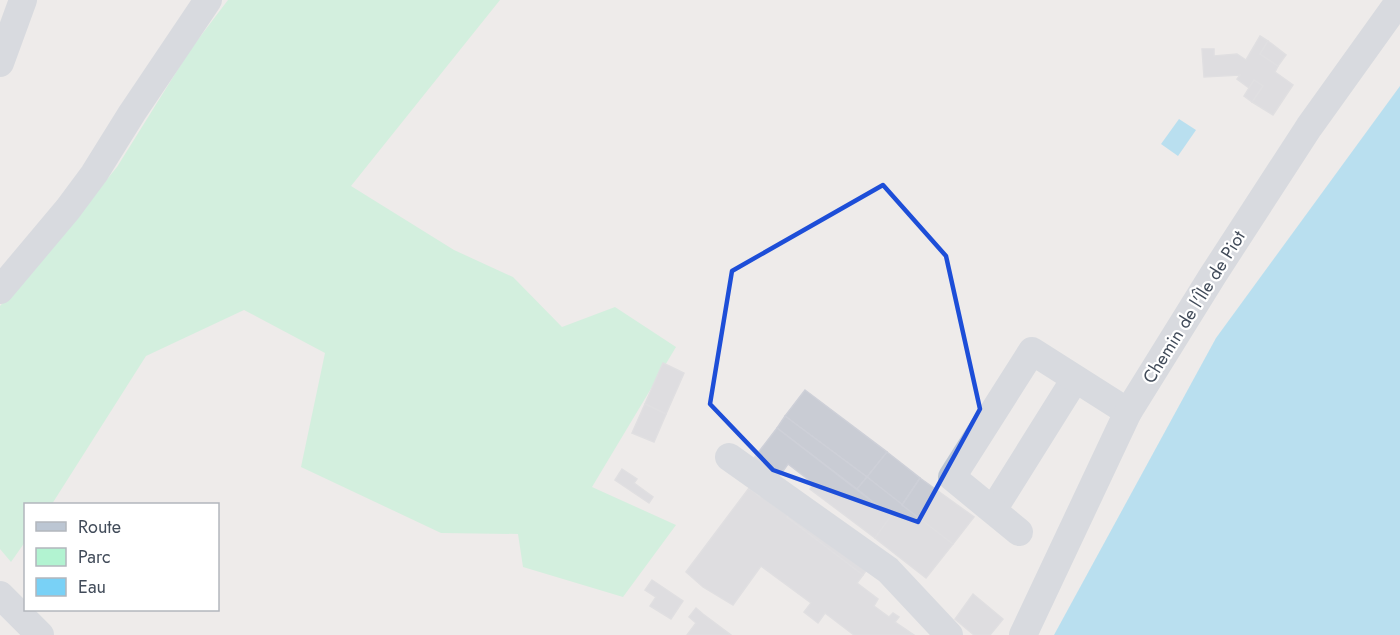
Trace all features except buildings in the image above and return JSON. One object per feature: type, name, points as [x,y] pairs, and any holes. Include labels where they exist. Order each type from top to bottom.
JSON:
[{"type":"street","points":[[0,63],[23,0]]},
{"type":"street","points":[[0,290],[68,209],[94,174],[208,0]]},
{"type":"street","name":"Chemin de l'Île de Piot","points":[[1023,635],[1128,412],[1302,137],[1400,0]]},
{"type":"street","points":[[1019,532],[952,477],[1032,351],[1128,412]]},
{"type":"street","points":[[993,510],[1075,379]]},
{"type":"street","points":[[729,458],[888,570],[950,635]]},
{"type":"street","points":[[0,595],[40,635]]},
{"type":"highlighted area","points":[[883,185],[946,256],[980,409],[918,522],[773,470],[710,404],[732,271]]},
{"type":"green space","points":[[228,0],[500,0],[351,186],[454,250],[513,277],[562,327],[615,307],[676,347],[592,487],[676,525],[623,597],[523,567],[518,534],[441,533],[301,467],[325,353],[244,310],[146,356],[53,503],[24,503],[24,543],[11,562],[0,549],[0,306],[117,167],[190,50]]},
{"type":"water","points":[[1400,86],[1400,635],[1054,635],[1216,338]]},
{"type":"water","points":[[1179,119],[1196,130],[1178,156],[1161,144]]}]
